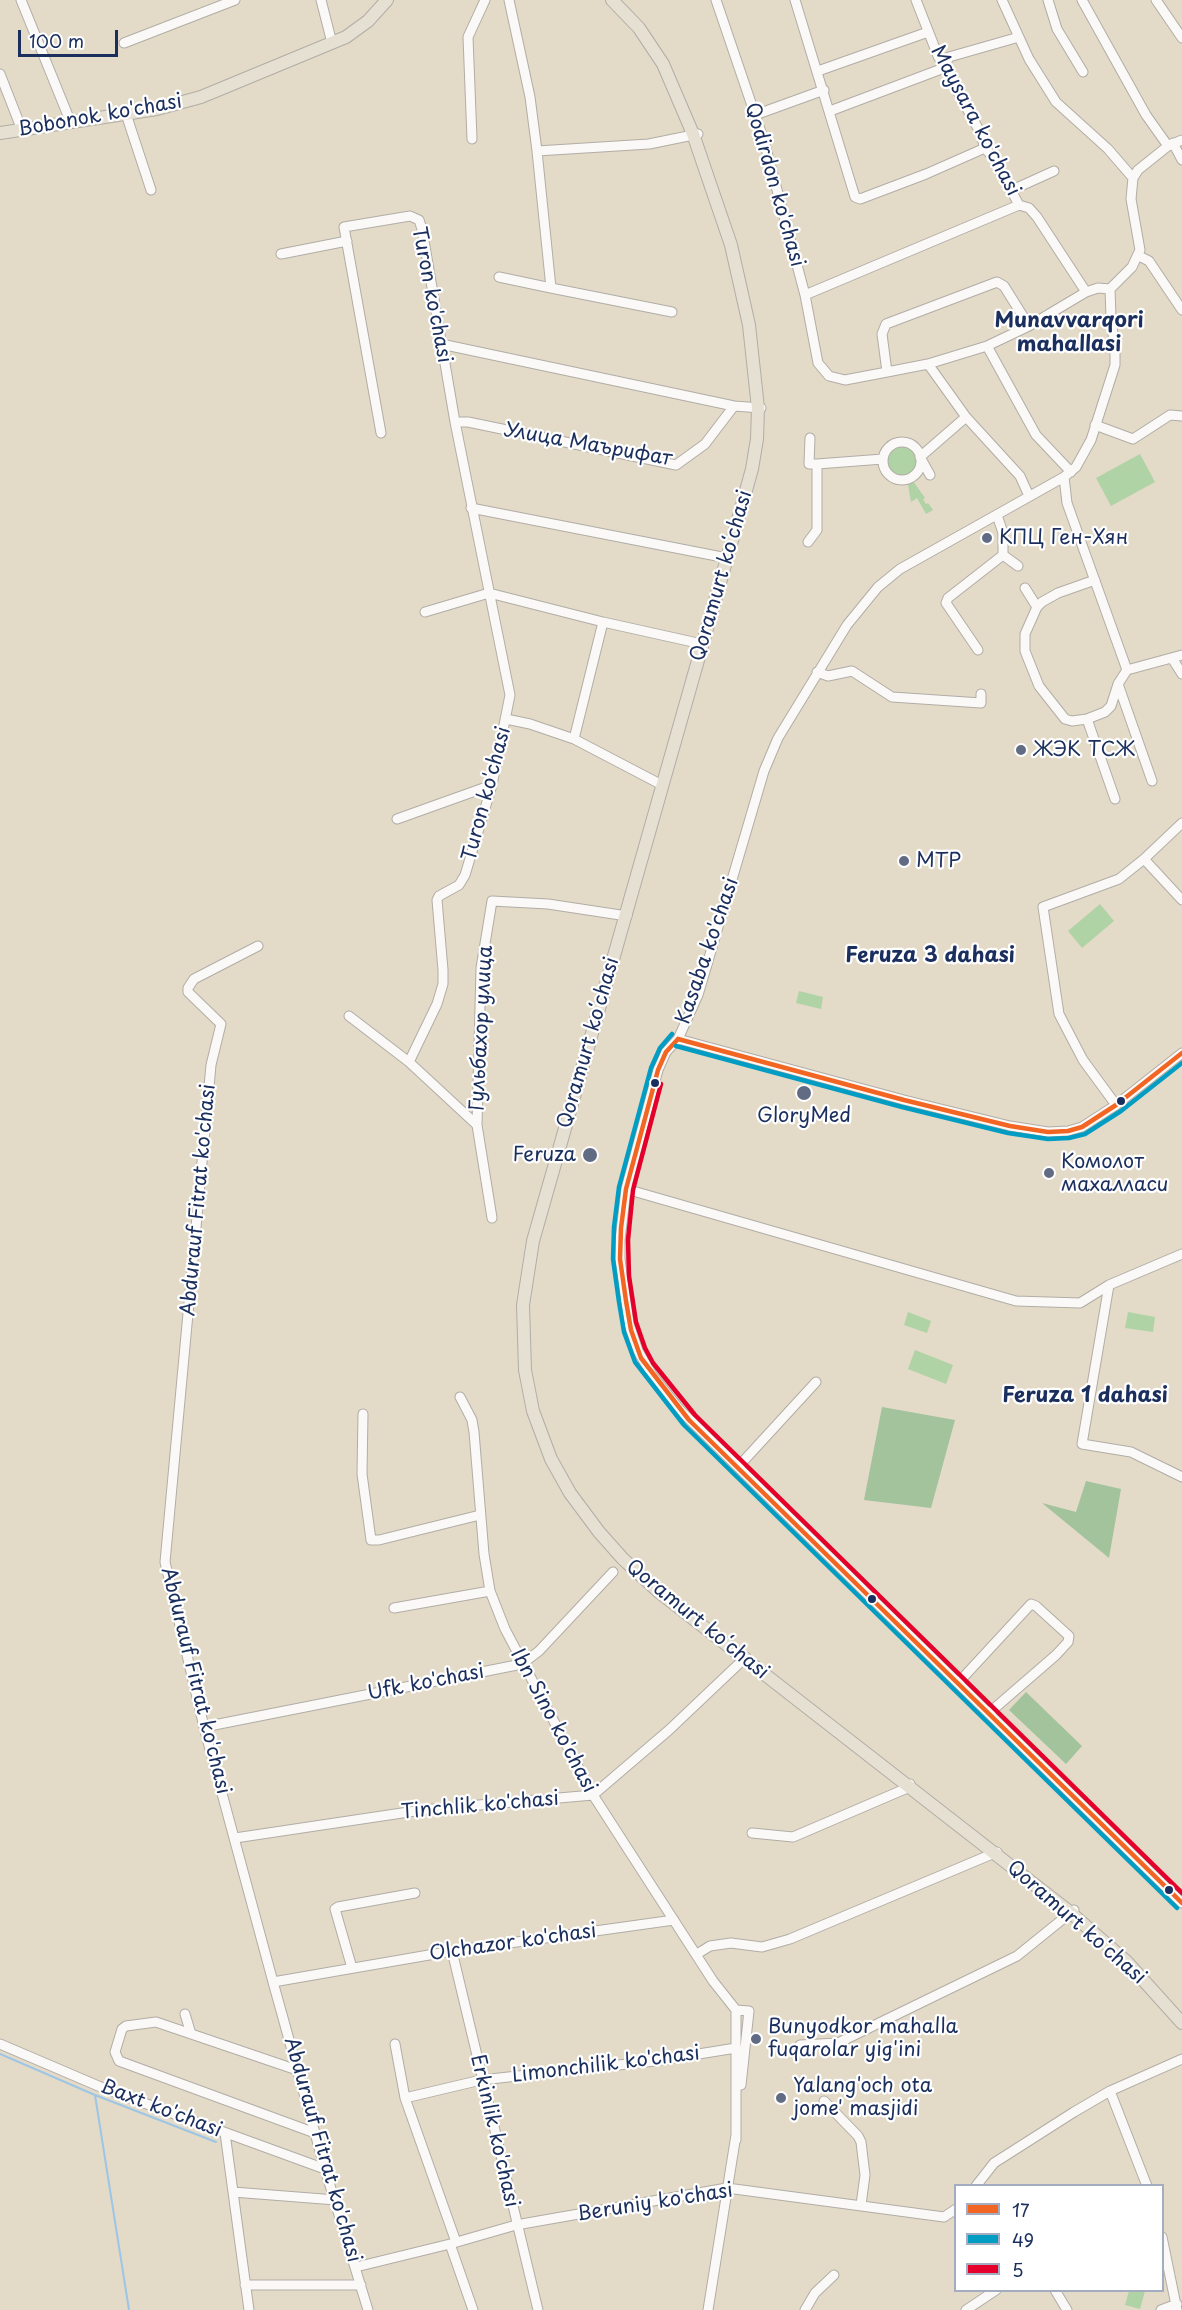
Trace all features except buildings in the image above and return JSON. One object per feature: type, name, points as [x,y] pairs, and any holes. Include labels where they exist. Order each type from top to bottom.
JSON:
[{"type":"main road","name":"Bobonok ko'chasi","points":[[0,133],[126,114],[201,97],[332,43],[360,28],[387,0]]},
{"type":"main road","name":"Qoramurt koʻchasi","points":[[612,0],[639,28],[659,57],[695,134]]},
{"type":"main road","name":"Qoramurt koʻchasi","points":[[618,0],[646,31],[675,80],[733,243],[753,326],[760,439],[752,480],[626,916]]},
{"type":"main road","name":"Qoramurt koʻchasi","points":[[759,408],[752,469],[662,785],[537,1241],[526,1306],[531,1386],[536,1411],[554,1458],[574,1492],[603,1532],[625,1556],[745,1658],[1072,1912],[1135,1965],[1182,2018]]},
{"type":"main road","name":"Qoramurt koʻchasi","points":[[1072,1912],[1126,1962],[1182,2023]]},
{"type":"street","points":[[21,0],[71,123]]},
{"type":"street","points":[[124,44],[235,0]]},
{"type":"street","points":[[321,0],[332,43]]},
{"type":"street","points":[[472,139],[468,37],[485,0]]},
{"type":"street","points":[[509,0],[530,97],[551,288]]},
{"type":"street","name":"Qodirdon ko'chasi","points":[[716,0],[755,115],[806,295],[816,354],[824,372],[834,378],[845,380],[887,372]]},
{"type":"street","points":[[795,0],[855,197],[858,199],[926,174],[985,148]]},
{"type":"street","name":"Maysara ko'chasi","points":[[916,0],[944,68],[980,132],[985,148],[995,160],[1019,205],[1029,208],[1037,217],[1086,292]]},
{"type":"street","points":[[1002,0],[1029,59],[1056,102],[1108,149],[1133,178]]},
{"type":"street","points":[[1048,0],[1057,29],[1083,72]]},
{"type":"street","points":[[1082,0],[1146,115],[1174,143],[1182,160]]},
{"type":"street","points":[[1156,0],[1182,38]]},
{"type":"street","points":[[818,71],[928,32]]},
{"type":"street","points":[[830,111],[944,68],[949,57],[1019,37]]},
{"type":"street","points":[[0,74],[22,130]]},
{"type":"street","points":[[755,115],[824,90]]},
{"type":"street","points":[[126,114],[151,190]]},
{"type":"street","points":[[537,152],[650,144],[695,134]]},
{"type":"street","points":[[1029,326],[1004,286],[997,282],[886,324],[882,334],[887,372],[928,364],[987,346],[1029,326],[1086,292],[1098,288],[1110,289],[1132,267],[1138,256],[1140,244],[1131,193],[1133,178],[1138,170],[1174,143]]},
{"type":"street","points":[[1012,190],[1054,171]]},
{"type":"street","points":[[806,295],[1019,205]]},
{"type":"street","name":"Turon ko'chasi","points":[[347,242],[344,227],[410,216],[419,220],[454,422],[510,695],[492,785],[465,875],[459,885],[439,896],[437,900],[443,984],[437,1004],[409,1062]]},
{"type":"street","points":[[281,254],[347,242],[381,434]]},
{"type":"street","points":[[1138,256],[1149,261],[1182,310]]},
{"type":"street","points":[[499,278],[672,312]]},
{"type":"street","name":"Kasaba ko'chasi","points":[[1110,289],[1115,358],[1113,372],[1082,460],[1068,475],[900,569],[889,578],[857,611],[778,738],[767,760],[698,995],[678,1039],[666,1052],[658,1070],[626,1189],[620,1234],[620,1259],[629,1324],[638,1351],[676,1406],[1182,1903]]},
{"type":"street","points":[[441,344],[734,406],[759,408]]},
{"type":"street","points":[[987,346],[1036,435],[1068,475],[1067,503],[1127,670]]},
{"type":"street","points":[[928,364],[966,417],[1020,476],[1029,496]]},
{"type":"street","name":"Улица Маърифат","points":[[454,422],[468,422],[676,465],[705,444],[734,406]]},
{"type":"street","points":[[1095,425],[1133,439],[1170,415],[1182,416]]},
{"type":"street","points":[[920,457],[966,417]]},
{"type":"street","points":[[810,438],[809,464],[883,459]]},
{"type":"street","points":[[920,457],[921,464],[914,475],[902,480],[890,476],[883,465],[884,453],[891,445],[901,441],[916,447],[930,475]]},
{"type":"street","points":[[808,542],[818,530],[817,464]]},
{"type":"street","points":[[471,508],[727,558]]},
{"type":"street","points":[[978,650],[946,603],[948,598],[1002,555],[1003,533],[997,515]]},
{"type":"street","points":[[1002,555],[1018,566]]},
{"type":"street","points":[[1095,580],[1058,593],[1037,607],[1025,634],[1025,651],[1040,686],[1065,719],[1072,722],[1105,712],[1111,706],[1118,684],[1127,670],[1177,657],[1182,674]]},
{"type":"street","points":[[1025,588],[1037,607]]},
{"type":"street","points":[[425,612],[489,593],[702,644]]},
{"type":"street","points":[[574,740],[603,622]]},
{"type":"street","points":[[817,672],[828,676],[852,671],[892,697],[981,703],[981,694]]},
{"type":"street","points":[[1118,684],[1152,781]]},
{"type":"street","points":[[507,719],[530,724],[574,740],[662,785]]},
{"type":"street","points":[[1087,719],[1115,799]]},
{"type":"street","points":[[397,819],[492,785]]},
{"type":"street","points":[[1116,1105],[1083,1060],[1059,1014],[1043,907],[1119,879],[1182,823]]},
{"type":"street","points":[[1144,859],[1182,900]]},
{"type":"street","name":"Гульбахор улица","points":[[492,1218],[477,1125],[481,968],[492,901],[548,904],[626,916]]},
{"type":"street","name":"Abdurauf Fitrat ko'chasi","points":[[258,946],[194,979],[188,988],[188,992],[221,1024],[212,1065],[165,1562],[204,1727],[273,1982],[325,2169],[368,2310]]},
{"type":"street","points":[[349,1016],[409,1062],[477,1125]]},
{"type":"street","points":[[678,1039],[904,1100],[1029,1130],[1053,1132],[1075,1129],[1116,1105],[1182,1053]]},
{"type":"street","points":[[626,1189],[1007,1299],[1033,1303],[1080,1303],[1109,1285],[1182,1254]]},
{"type":"street","points":[[1109,1285],[1082,1444],[1131,1452],[1182,1478]]},
{"type":"street","points":[[738,1467],[816,1382]]},
{"type":"street","name":"Ibn Sino ko'chasi","points":[[460,1397],[472,1420],[474,1432],[480,1515],[490,1591],[522,1664],[593,1795],[713,1981],[736,2010],[736,2140]]},
{"type":"street","points":[[363,1414],[362,1474],[371,1540],[480,1515]]},
{"type":"street","name":"Ufk ko'chasi","points":[[204,1727],[522,1664],[539,1651],[613,1572]]},
{"type":"street","points":[[394,1608],[490,1591]]},
{"type":"street","points":[[958,1683],[1031,1604],[1069,1636],[1068,1642],[1056,1655],[989,1713]]},
{"type":"street","points":[[593,1795],[669,1730],[745,1658]]},
{"type":"street","points":[[752,1833],[793,1837],[909,1786]]},
{"type":"street","name":"Tinchlik ko'chasi","points":[[235,1838],[422,1810],[593,1795]]},
{"type":"street","points":[[697,1954],[710,1946],[731,1943],[762,1947],[790,1939],[996,1853]]},
{"type":"street","points":[[352,1968],[335,1910],[338,1906],[415,1893]]},
{"type":"street","points":[[800,2045],[838,2043],[1017,1956],[1072,1912]]},
{"type":"street","name":"Olchazor ko'chasi","points":[[273,1982],[452,1951],[674,1920]]},
{"type":"street","name":"Erkinlik ko'chasi","points":[[452,1951],[537,2310]]},
{"type":"street","name":"Ibn Sino ko'chasi","points":[[708,2310],[736,2140],[749,2011],[736,2010]]},
{"type":"street","points":[[186,2014],[191,2034]]},
{"type":"street","points":[[297,2070],[156,2022],[126,2026],[122,2029],[115,2052],[119,2061],[315,2133]]},
{"type":"street","name":"Baxt ko'chasi","points":[[0,2044],[103,2088],[325,2169]]},
{"type":"street","points":[[395,2044],[405,2098],[473,2310]]},
{"type":"street","name":"Limonchilik ko'chasi","points":[[405,2098],[481,2080],[655,2061],[736,2048]]},
{"type":"street","points":[[978,2184],[994,2163],[1110,2091],[1182,2059]]},
{"type":"street","points":[[1110,2091],[1146,2184]]},
{"type":"street","points":[[824,2101],[861,2142],[865,2175],[861,2205]]},
{"type":"street","points":[[225,2133],[249,2310]]},
{"type":"street","name":"Beruniy ko'chasi","points":[[356,2267],[516,2225],[728,2188],[944,2217],[954,2210]]},
{"type":"street","points":[[233,2192],[336,2200]]},
{"type":"street","points":[[1161,2310],[1177,2307],[1164,2246]]},
{"type":"street","points":[[805,2310],[815,2293],[834,2275]]},
{"type":"street","points":[[245,2285],[361,2285]]},
{"type":"street","points":[[966,2310],[993,2292]]},
{"type":"street","points":[[1056,2292],[1067,2310]]},
{"type":"green space","points":[[901,446],[912,450],[916,461],[912,472],[901,476],[890,472],[886,461],[890,450]]},
{"type":"green space","points":[[1140,454],[1155,482],[1111,506],[1096,478]]},
{"type":"green space","points":[[913,481],[925,498],[923,499],[926,504],[928,503],[933,510],[926,514],[917,498],[911,502],[908,485]]},
{"type":"green space","points":[[1100,904],[1114,921],[1082,948],[1068,931]]},
{"type":"green space","points":[[799,991],[823,997],[821,1009],[796,1003]]},
{"type":"green space","points":[[908,1312],[931,1321],[927,1333],[904,1325]]},
{"type":"green space","points":[[1128,1312],[1155,1317],[1153,1332],[1125,1328]]},
{"type":"green space","points":[[915,1350],[953,1365],[946,1384],[908,1369]]},
{"type":"green space","points":[[882,1407],[955,1420],[931,1508],[864,1500]]},
{"type":"green space","points":[[1086,1481],[1121,1489],[1109,1558],[1042,1503],[1076,1512]]},
{"type":"green space","points":[[1026,1692],[1082,1746],[1066,1764],[1009,1710]]},
{"type":"green space","points":[[1129,2292],[1145,2292],[1140,2309],[1125,2305]]},
{"type":"waterway","points":[[0,2054],[95,2095],[216,2142]]},
{"type":"waterway","points":[[95,2095],[129,2310]]},
{"type":"transit line","name":"49","points":[[672,1034],[660,1048],[651,1068],[619,1187],[614,1227],[613,1259],[619,1302],[624,1332],[635,1362],[684,1425],[1177,1908]]},
{"type":"transit line","name":"17","points":[[678,1039],[666,1052],[658,1070],[626,1189],[621,1228],[620,1259],[626,1301],[631,1330],[641,1358],[689,1420],[1182,1903]]},
{"type":"transit line","name":"17","points":[[678,1039],[904,1100],[1010,1126],[1048,1132],[1068,1131],[1082,1127],[1116,1105],[1182,1053]]},
{"type":"transit line","name":"49","points":[[676,1046],[902,1107],[1008,1133],[1048,1139],[1069,1138],[1085,1134],[1121,1111],[1182,1063]]},
{"type":"transit line","name":"5","points":[[661,1084],[633,1190],[628,1240],[629,1276],[636,1322],[653,1363],[695,1415],[1182,1893]]},
{"type":"place","name":"КПЦ Ген-Хян","points":[[987,538]]},
{"type":"place","name":"ЖЭК ТСЖ","points":[[1021,750]]},
{"type":"place","name":"MTP","points":[[904,861]]},
{"type":"place","name":"GloryMed","points":[[804,1093]]},
{"type":"place","name":"Feruza","points":[[590,1155]]},
{"type":"place","name":"Комолот махалласи","points":[[1049,1173]]},
{"type":"place","name":"Bunyodkor mahalla fuqarolar yig'ini","points":[[756,2039]]},
{"type":"place","name":"Yalang'och ota jome' masjidi","points":[[781,2098]]},
{"type":"district","name":"Munavvarqori mahallasi","points":[[1069,333]]},
{"type":"district","name":"Feruza 3 dahasi","points":[[930,956]]},
{"type":"district","name":"Feruza 1 dahasi","points":[[1085,1396]]}]
